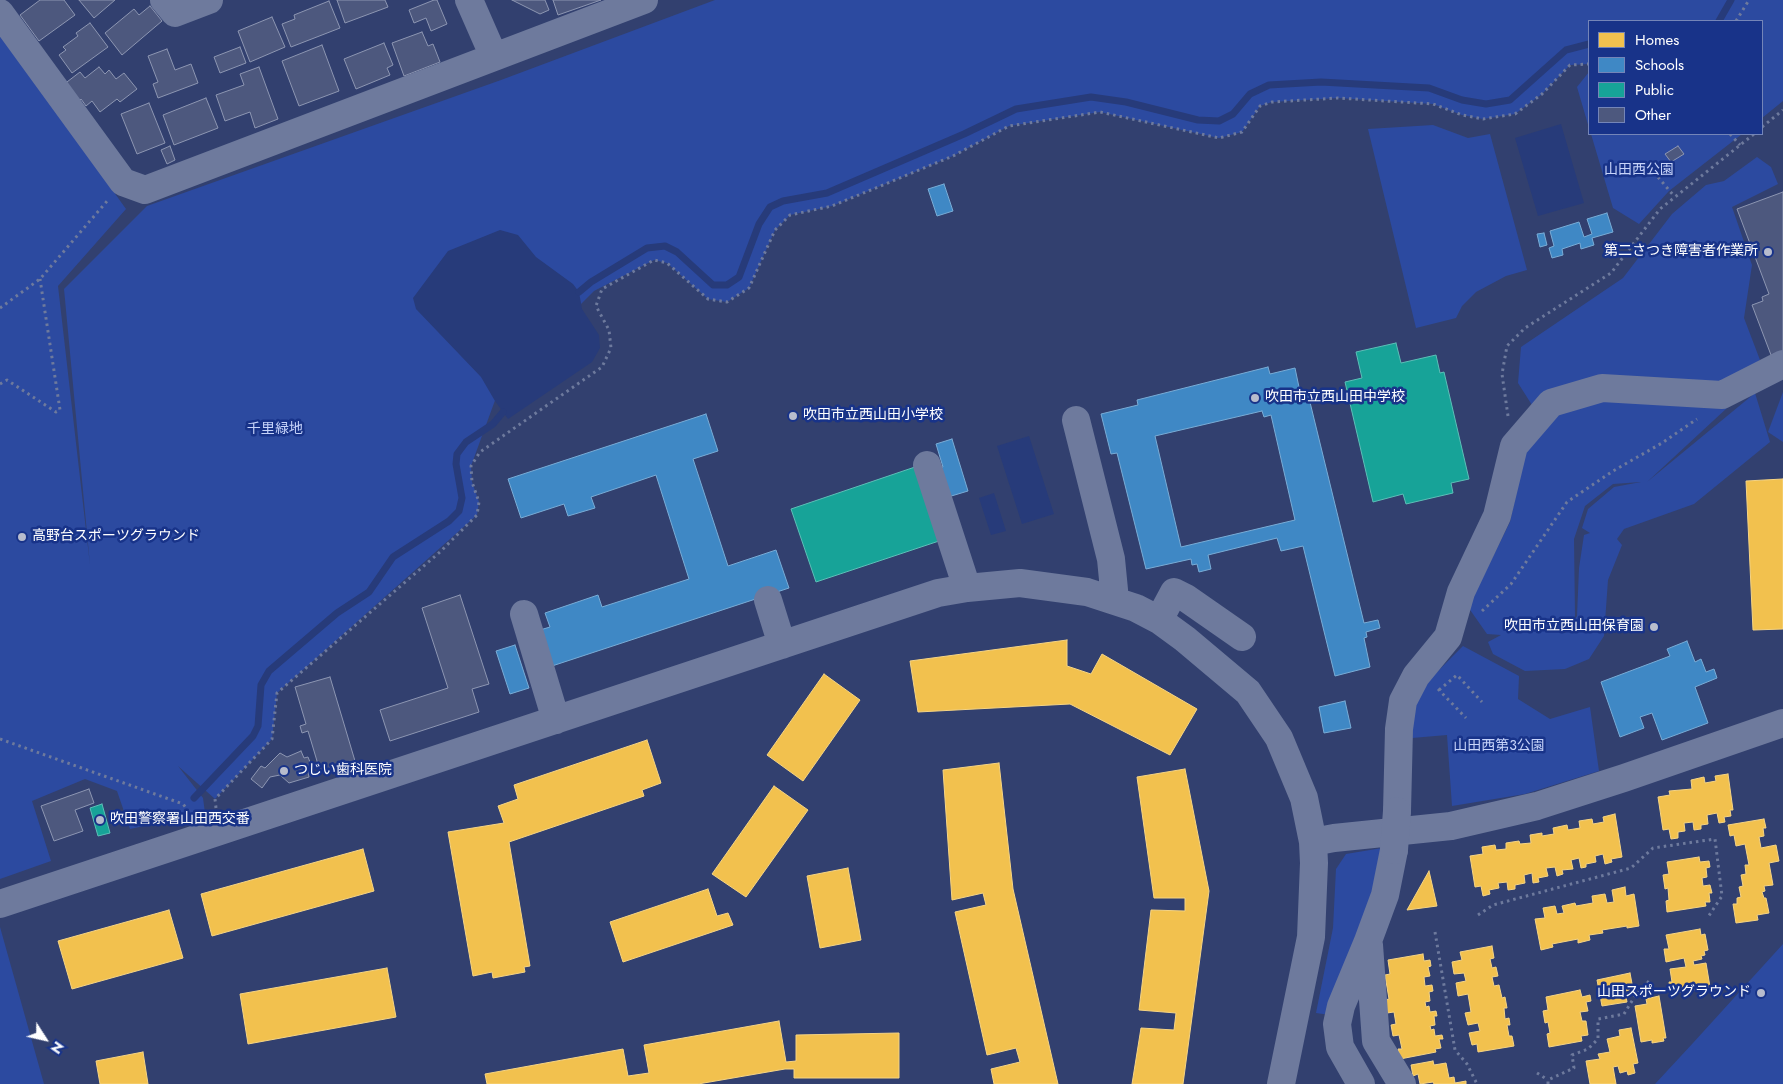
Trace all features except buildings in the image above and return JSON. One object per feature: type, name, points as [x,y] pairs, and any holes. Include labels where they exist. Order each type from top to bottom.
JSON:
[{"type":"street","points":[[164,0],[175,13],[209,0]]},
{"type":"street","points":[[469,0],[494,57]]},
{"type":"street","points":[[0,13],[123,182],[145,190],[644,0]]},
{"type":"street","points":[[1361,1084],[1340,1047],[1337,1024],[1341,1006],[1386,895],[1394,850],[1399,729],[1403,701],[1416,676],[1448,638],[1461,592],[1497,516],[1514,446],[1551,403],[1602,388],[1722,395],[1783,364]]},
{"type":"street","points":[[1076,420],[1111,559],[1116,600]]},
{"type":"street","points":[[927,464],[967,588]]},
{"type":"street","points":[[0,904],[938,593],[1020,582],[1087,592],[1116,600],[1159,620],[1185,639],[1248,692],[1279,738],[1304,798],[1313,842],[1311,937],[1281,1084]]},
{"type":"street","points":[[1159,620],[1174,592],[1186,598],[1242,637]]},
{"type":"street","points":[[768,600],[782,645]]},
{"type":"street","points":[[524,614],[556,720]]},
{"type":"street","points":[[1313,842],[1334,838],[1452,826],[1537,806],[1783,724]]},
{"type":"street","points":[[1368,941],[1376,1041],[1402,1084]]},
{"type":"path","points":[[1737,20],[1749,0]]},
{"type":"path","points":[[218,816],[215,799],[272,739],[277,693],[440,552],[477,515],[479,502],[472,482],[471,466],[480,452],[602,367],[612,348],[608,330],[596,306],[602,289],[654,260],[667,263],[708,299],[727,302],[749,288],[775,230],[790,214],[832,206],[953,156],[1009,126],[1100,112],[1219,138],[1242,132],[1260,106],[1272,102],[1338,98],[1434,104],[1462,115],[1483,119],[1515,114],[1542,94],[1570,65],[1588,64]]},
{"type":"path","points":[[1763,126],[1783,110]]},
{"type":"path","points":[[1731,135],[1740,145]]},
{"type":"path","points":[[1514,446],[1502,374],[1507,346],[1525,328],[1611,273],[1660,209],[1753,135]]},
{"type":"path","points":[[1658,177],[1674,196]]},
{"type":"path","points":[[0,308],[40,278],[123,182]]},
{"type":"path","points":[[0,384],[7,380],[56,412],[60,410],[40,278]]},
{"type":"path","points":[[1448,638],[1476,616],[1511,584],[1567,502],[1613,471],[1686,427],[1710,410],[1722,395]]},
{"type":"path","points":[[1439,690],[1457,675],[1482,702]]},
{"type":"path","points":[[1432,684],[1466,718]]},
{"type":"path","points":[[0,739],[183,804],[192,815]]},
{"type":"path","points":[[1478,915],[1493,904],[1631,868],[1653,848],[1715,839],[1722,896],[1708,917]]},
{"type":"path","points":[[1436,932],[1455,1050],[1467,1064],[1477,1084]]},
{"type":"path","points":[[1537,1073],[1548,1082],[1574,1068],[1572,1055],[1588,1049],[1598,1039],[1598,1018],[1624,1014],[1635,996],[1650,980]]},
{"type":"green space","name":"千里緑地","points":[[715,0],[1783,0],[1783,101],[1763,117],[1763,20],[1588,20],[1588,64],[1570,65],[1542,94],[1515,114],[1483,119],[1462,115],[1433,104],[1338,98],[1272,102],[1260,106],[1242,132],[1219,138],[1100,112],[1009,126],[953,156],[832,206],[790,215],[775,230],[749,288],[727,302],[708,299],[667,263],[654,260],[594,291],[501,384],[471,466],[472,482],[479,502],[477,515],[277,693],[272,739],[215,799],[178,766],[203,798],[205,813],[130,829],[117,791],[85,779],[32,801],[51,861],[0,879],[0,33],[126,209],[58,286],[90,565],[64,289],[147,206],[501,80]]},
{"type":"green space","name":"山田西公園","points":[[1588,73],[1588,125],[1577,87]]},
{"type":"green space","points":[[1433,125],[1468,138],[1490,134],[1527,270],[1506,276],[1476,292],[1462,306],[1456,318],[1416,328],[1368,129]]},
{"type":"green space","name":"山田西公園","points":[[1591,135],[1741,135],[1669,191],[1639,224],[1613,208]]},
{"type":"green space","points":[[1757,157],[1771,167],[1778,184],[1732,207],[1752,265],[1744,318],[1760,360],[1720,387],[1532,405],[1518,383],[1521,347],[1623,278],[1672,214],[1706,185],[1724,181]]},
{"type":"green space","points":[[1783,392],[1783,442],[1768,432]]},
{"type":"green space","points":[[1755,393],[1770,442],[1694,504],[1624,529],[1617,539],[1622,545],[1608,580],[1604,636],[1589,659],[1565,669],[1525,671],[1493,654],[1488,642],[1501,635],[1487,634],[1468,607],[1510,522],[1525,452],[1558,411],[1605,398],[1705,404],[1727,408],[1647,482]],"holes":[[[1641,482],[1614,487],[1588,509],[1582,528],[1590,533],[1584,535],[1579,568],[1577,616],[1565,633],[1563,633],[1575,616],[1574,539],[1585,506],[1613,484]]]},
{"type":"green space","name":"山田西第3公園","points":[[1463,646],[1519,676],[1518,699],[1550,719],[1590,707],[1599,771],[1525,794],[1452,806],[1447,735],[1412,738],[1414,702],[1433,676]]},
{"type":"green space","points":[[1382,848],[1379,875],[1330,1015],[1316,1013],[1333,928],[1336,869],[1346,854]]},
{"type":"green space","points":[[0,927],[44,1084],[0,1084]]},
{"type":"green space","name":"山田スポーツグラウンド","points":[[1783,944],[1783,1084],[1655,1084],[1693,1043]]},
{"type":"shaded area","points":[[1561,124],[1584,203],[1538,216],[1515,138]]},
{"type":"shaded area","points":[[500,230],[518,235],[536,257],[573,284],[579,292],[582,309],[599,335],[600,348],[592,362],[508,419],[481,377],[416,309],[413,298],[448,251]]},
{"type":"shaded area","points":[[1029,436],[1054,514],[1022,524],[997,446]]},
{"type":"shaded area","points":[[994,493],[1006,531],[991,535],[979,498]]},
{"type":"waterway","points":[[1720,20],[1731,0]]},
{"type":"waterway","points":[[579,292],[591,282],[647,248],[665,246],[677,252],[713,285],[727,285],[739,277],[759,224],[770,207],[783,201],[827,193],[964,134],[1016,109],[1091,97],[1126,102],[1198,120],[1219,121],[1233,114],[1250,94],[1269,85],[1321,82],[1429,88],[1462,100],[1486,104],[1510,100],[1566,50],[1588,44]]},
{"type":"waterway","points":[[194,798],[253,736],[258,726],[261,685],[269,671],[337,613],[369,592],[393,557],[449,521],[459,511],[462,498],[456,464],[457,454],[466,442],[493,424],[503,412]]},
{"type":"place","name":"第二さつき障害者作業所","points":[[1768,252]]},
{"type":"place","name":"吹田市立西山田中学校","points":[[1255,398]]},
{"type":"place","name":"吹田市立西山田小学校","points":[[793,416]]},
{"type":"place","name":"高野台スポーツグラウンド","points":[[22,537]]},
{"type":"place","name":"吹田市立西山田保育園","points":[[1654,627]]},
{"type":"place","name":"つじい歯科医院","points":[[284,771]]},
{"type":"place","name":"吹田警察署山田西交番","points":[[100,820]]},
{"type":"place","name":"山田スポーツグラウンド","points":[[1761,993]]}]
